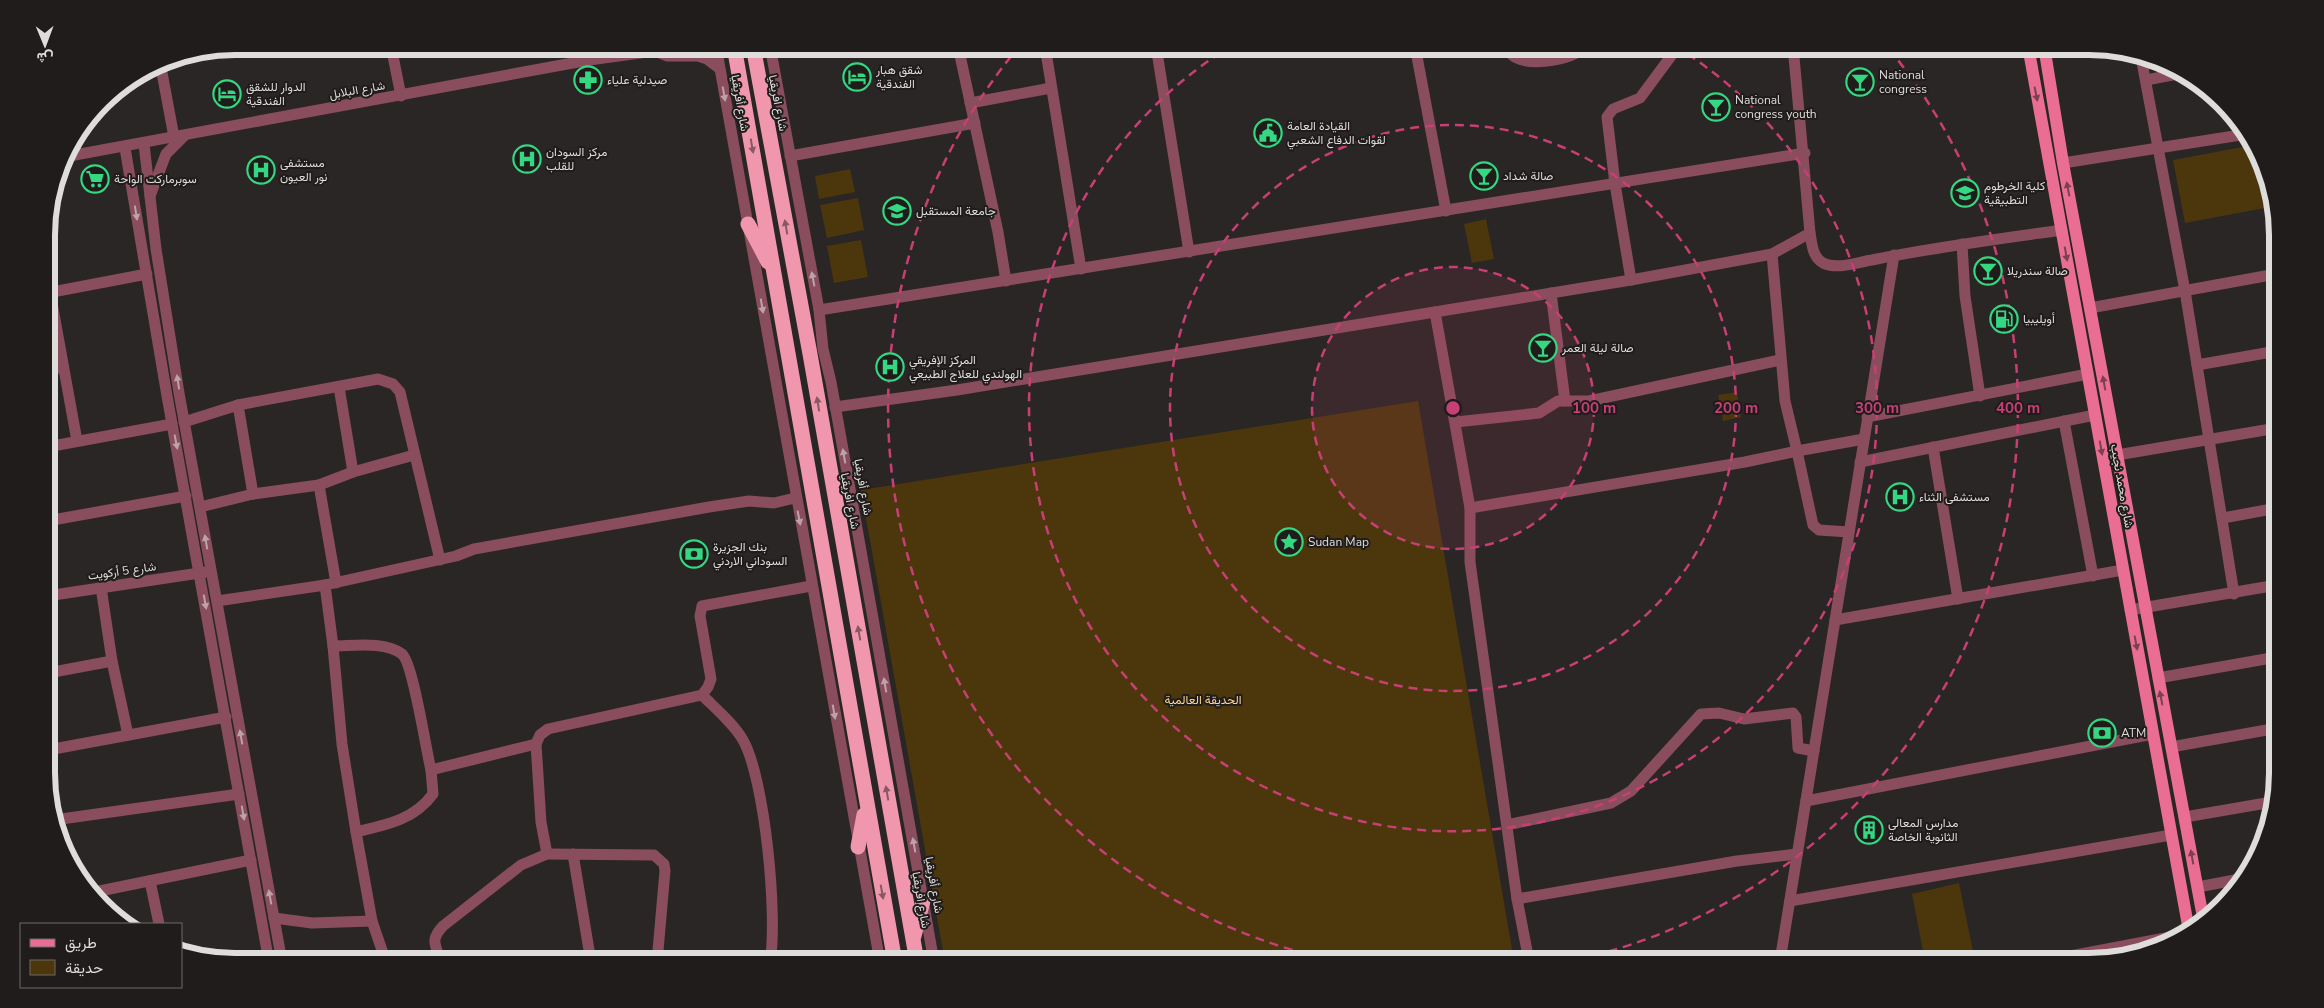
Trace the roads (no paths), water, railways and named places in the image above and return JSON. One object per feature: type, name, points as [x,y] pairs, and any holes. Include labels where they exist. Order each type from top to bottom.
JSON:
[{"type":"highway","points":[[736,55],[829,581],[866,803],[894,953]]},
{"type":"highway","name":"شارع افريقيا","points":[[755,55],[817,352],[849,576],[915,953]]},
{"type":"highway","points":[[748,224],[775,274]]},
{"type":"highway","points":[[829,581],[849,576]]},
{"type":"highway","points":[[834,618],[854,602]]},
{"type":"highway","points":[[858,847],[866,803]]},
{"type":"highway","points":[[913,940],[923,902]]},
{"type":"main road","name":"شارع محمد نجيب","points":[[2030,55],[2188,924]]},
{"type":"main road","name":"شارع محمد نجيب","points":[[2045,55],[2063,163],[2202,913]]},
{"type":"street","points":[[393,55],[401,96]]},
{"type":"street","points":[[588,55],[589,60]]},
{"type":"street","name":"شارع البلابل","points":[[74,156],[125,148],[180,136],[619,55]]},
{"type":"street","name":"شارع البلابل","points":[[665,55],[698,56],[707,59],[719,68]]},
{"type":"street","name":"شارع أفريقيا","points":[[717,55],[795,498],[878,953]]},
{"type":"street","name":"شارع أفريقيا","points":[[772,55],[819,310],[817,352],[836,407],[932,953]]},
{"type":"street","points":[[960,55],[1006,281]]},
{"type":"street","points":[[1046,55],[1081,269]]},
{"type":"street","points":[[1157,55],[1189,252]]},
{"type":"street","points":[[1417,55],[1446,211]]},
{"type":"street","points":[[1514,55],[1519,59],[1535,63],[1554,61],[1567,55]]},
{"type":"street","points":[[1631,280],[1615,184],[1608,125],[1609,112],[1640,98],[1671,55]]},
{"type":"street","points":[[1794,55],[1805,153],[1810,233],[1813,250],[1822,263],[1832,266],[1962,244],[2062,230]]},
{"type":"street","points":[[2143,64],[2185,291],[2234,594]]},
{"type":"street","points":[[150,198],[166,154],[180,136],[162,71]]},
{"type":"street","points":[[2146,80],[2171,75]]},
{"type":"street","points":[[970,103],[1052,88]]},
{"type":"street","points":[[790,156],[975,124]]},
{"type":"street","points":[[2063,163],[2239,135]]},
{"type":"street","points":[[144,144],[150,198],[184,422],[200,507],[205,572],[226,717],[267,953]]},
{"type":"street","points":[[125,148],[172,424],[186,496],[205,572],[217,601],[280,953]]},
{"type":"street","points":[[819,310],[1805,153]]},
{"type":"street","points":[[836,407],[957,390],[1631,280],[1772,254],[1810,233]]},
{"type":"street","points":[[1962,244],[1966,304],[1980,396]]},
{"type":"street","points":[[1772,254],[1776,284],[1780,360],[1790,427],[1813,525],[1819,530],[1849,532]]},
{"type":"street","points":[[1781,953],[1894,255]]},
{"type":"street","points":[[55,292],[147,274]]},
{"type":"street","points":[[2090,308],[2269,275]]},
{"type":"street","points":[[1551,293],[1565,401]]},
{"type":"street","points":[[1435,312],[1470,508],[1470,562],[1517,899],[1527,953]]},
{"type":"street","points":[[55,328],[77,441]]},
{"type":"street","points":[[2197,365],[2269,352]]},
{"type":"street","points":[[1456,422],[1539,413],[1558,401],[1590,401],[1780,360]]},
{"type":"street","points":[[55,368],[63,367]]},
{"type":"street","points":[[1867,417],[2088,374]]},
{"type":"street","points":[[184,422],[238,405],[378,379],[393,384],[400,392],[440,560]]},
{"type":"street","points":[[339,387],[353,472]]},
{"type":"street","points":[[238,405],[254,494]]},
{"type":"street","points":[[1860,462],[2095,415]]},
{"type":"street","points":[[2064,421],[2093,576]]},
{"type":"street","points":[[55,445],[172,424]]},
{"type":"street","points":[[2117,455],[2269,429]]},
{"type":"street","points":[[1470,508],[1736,464],[1864,439]]},
{"type":"street","points":[[1933,447],[1958,599]]},
{"type":"street","points":[[200,507],[254,494],[319,485],[353,472],[414,454]]},
{"type":"street","points":[[319,485],[330,584],[333,646],[342,744],[372,921],[383,953]]},
{"type":"street","points":[[55,520],[186,496]]},
{"type":"street","points":[[217,601],[330,584],[440,560],[474,549],[606,524],[749,501],[774,503],[795,498]]},
{"type":"street","points":[[2223,518],[2269,509]]},
{"type":"street","points":[[1835,620],[2123,570]]},
{"type":"street","name":"شارع 5 أركويت","points":[[55,595],[205,572]]},
{"type":"street","points":[[546,854],[541,822],[536,744],[540,735],[548,729],[702,695],[708,688],[711,679],[700,616],[702,606],[811,586]]},
{"type":"street","points":[[101,587],[112,661],[128,735]]},
{"type":"street","points":[[2130,610],[2269,587]]},
{"type":"street","points":[[333,646],[382,647],[402,654],[407,662],[416,690],[418,710],[431,770],[433,794],[422,809],[391,823],[356,832]]},
{"type":"street","points":[[2158,678],[2269,658]]},
{"type":"street","points":[[55,672],[112,661]]},
{"type":"street","points":[[702,695],[743,739],[755,774],[764,824],[774,923],[771,953]]},
{"type":"street","points":[[1507,825],[1611,803],[1620,799],[1632,791],[1701,714],[1719,713],[1744,719],[1793,713],[1796,717],[1798,748],[1814,751]]},
{"type":"street","points":[[55,749],[226,717]]},
{"type":"street","points":[[2171,748],[2269,730]]},
{"type":"street","points":[[1806,801],[2153,734]]},
{"type":"street","points":[[431,770],[536,744]]},
{"type":"street","points":[[61,819],[239,794]]},
{"type":"street","points":[[2185,817],[2266,803]]},
{"type":"street","points":[[1790,901],[2172,836]]},
{"type":"street","points":[[438,953],[434,941],[435,934],[521,865],[546,854],[654,855],[660,859],[665,870],[659,953]]},
{"type":"street","points":[[573,854],[590,953]]},
{"type":"street","points":[[1517,899],[1737,861],[1797,854]]},
{"type":"street","points":[[99,891],[251,860]]},
{"type":"street","points":[[2198,887],[2234,880]]},
{"type":"street","points":[[150,881],[159,923]]},
{"type":"street","points":[[274,918],[312,923],[372,921]]},
{"type":"street","points":[[2086,953],[2156,940]]},
{"type":"place","name":"شقق هبار الفندقية","points":[[857,77]]},
{"type":"place","name":"صيدلية علياء","points":[[588,80]]},
{"type":"place","name":"National congress","points":[[1860,82]]},
{"type":"place","name":"الدوار للشقق الفندقية","points":[[227,94]]},
{"type":"place","name":"National congress youth","points":[[1716,107]]},
{"type":"place","name":"القيادة العامة لقوات الدفاع الشعبي","points":[[1268,133]]},
{"type":"place","name":"مركز السودان للقلب","points":[[527,159]]},
{"type":"place","name":"مستشفى نور العيون","points":[[261,170]]},
{"type":"place","name":"صالة شداد","points":[[1484,176]]},
{"type":"place","name":"سوبرماركت الواحة","points":[[95,179]]},
{"type":"place","name":"كلية الخرطوم التطبيقية","points":[[1965,193]]},
{"type":"place","name":"جامعة المستقبل","points":[[897,211]]},
{"type":"place","name":"صالة سندريلا","points":[[1988,271]]},
{"type":"place","name":"أويليبيا","points":[[2004,319]]},
{"type":"place","name":"صالة ليلة العمر","points":[[1543,348]]},
{"type":"place","name":"المركز الإفريقي الهولندي للعلاج الطبيعي","points":[[890,367]]},
{"type":"place","name":"مستشفى الثناء","points":[[1900,497]]},
{"type":"place","name":"Sudan Map","points":[[1289,542]]},
{"type":"place","name":"بنك الجزيرة السوداني الاردني","points":[[694,554]]},
{"type":"place","name":"ATM","points":[[2102,733]]},
{"type":"place","name":"مدارس المعالي الثانوية الخاصة","points":[[1869,830]]},
{"type":"park label","name":"الحديقة العالمية","points":[[1203,700]]}]
